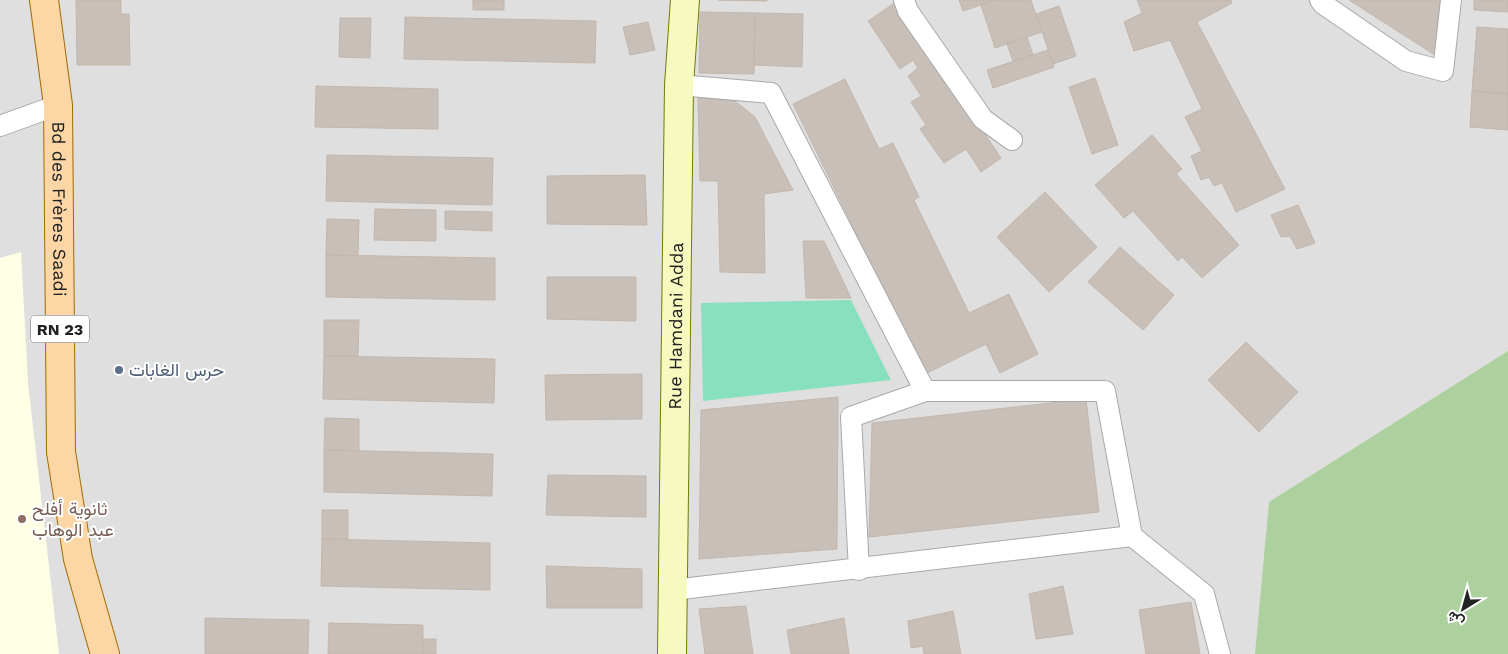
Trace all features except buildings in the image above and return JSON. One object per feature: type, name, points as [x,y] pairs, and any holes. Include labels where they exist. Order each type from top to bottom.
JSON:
[{"type":"main road","name":"Bd des Frères Saadi","points":[[44,0],[58,105],[60,452],[78,559],[105,654]]},
{"type":"street","name":"Rue Hamdani Adda","points":[[672,654],[679,85],[685,0]]},
{"type":"street","points":[[904,0],[908,11],[983,119],[1012,140]]},
{"type":"street","points":[[1320,0],[1323,4],[1406,61],[1443,71],[1451,0]]},
{"type":"street","points":[[679,85],[771,93],[925,391]]},
{"type":"street","points":[[0,126],[58,105]]},
{"type":"street","points":[[859,570],[851,417],[925,391],[1105,392],[1132,536],[1204,594],[1220,654]]},
{"type":"street","points":[[673,590],[859,570],[1132,536]]},
{"type":"shaded area","points":[[0,0],[1508,0],[1508,497],[1445,654],[0,654]]},
{"type":"shaded area","name":"ثانوية أفلح عبد الوهاب","points":[[21,252],[28,383],[59,654],[0,654],[0,258]]},
{"type":"green space","points":[[851,300],[891,380],[703,401],[701,303]]},
{"type":"green space","points":[[1508,351],[1508,654],[1255,654],[1269,502]]},
{"type":"place","name":"حرس الغابات","points":[[119,370]]},
{"type":"place","name":"ثانوية أفلح عبد الوهاب","points":[[22,519]]}]
